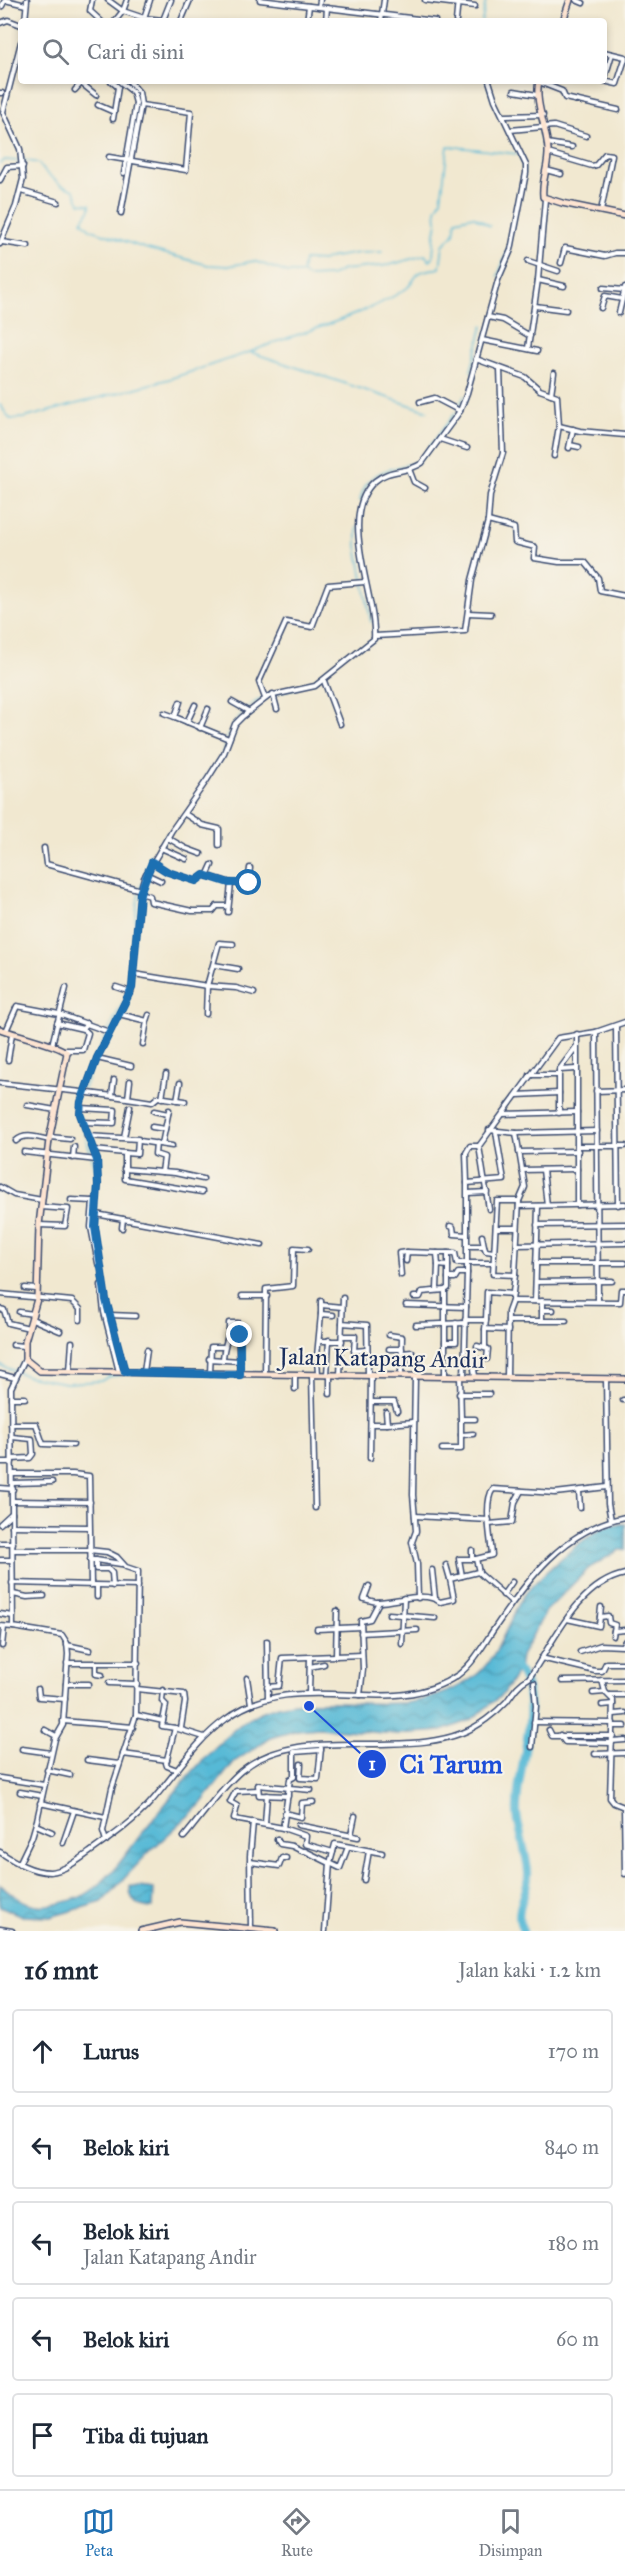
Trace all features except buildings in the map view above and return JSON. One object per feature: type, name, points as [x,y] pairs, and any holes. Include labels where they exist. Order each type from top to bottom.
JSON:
[{"type":"street","points":[[2,6],[5,0],[26,3],[25,18]]},
{"type":"street","points":[[93,0],[90,12],[97,18]]},
{"type":"street","points":[[108,0],[123,11],[140,18]]},
{"type":"street","points":[[117,18],[127,0]]},
{"type":"street","points":[[143,18],[150,0]]},
{"type":"street","points":[[165,18],[171,0]]},
{"type":"street","points":[[182,18],[190,0]]},
{"type":"street","points":[[260,0],[412,18]]},
{"type":"street","points":[[319,7],[320,0]]},
{"type":"street","points":[[381,18],[384,0]]},
{"type":"street","points":[[425,0],[458,2],[475,6]]},
{"type":"street","points":[[564,18],[570,0]]},
{"type":"street","points":[[576,0],[583,3]]},
{"type":"street","points":[[456,18],[458,2]]},
{"type":"street","points":[[307,18],[309,6]]},
{"type":"street","points":[[326,18],[327,8]]},
{"type":"street","points":[[0,23],[5,19],[18,24]]},
{"type":"street","points":[[607,53],[625,58],[618,84]]},
{"type":"street","points":[[607,71],[612,54]]},
{"type":"street","points":[[18,58],[2,112],[20,149],[21,191],[1,243],[28,246]]},
{"type":"street","points":[[607,82],[625,86]]},
{"type":"street","points":[[75,90],[80,84]]},
{"type":"street","points":[[84,84],[96,95]]},
{"type":"street","points":[[113,119],[118,87],[114,84]]},
{"type":"street","points":[[123,84],[133,92],[136,103],[124,172]]},
{"type":"street","points":[[121,213],[141,105],[139,92],[132,84]]},
{"type":"street","points":[[122,1372],[103,1285],[95,1227],[94,1150],[82,1122],[81,1108],[83,1091],[108,1032],[130,992],[134,974],[140,891],[152,862],[224,753],[235,724],[247,710],[264,697],[308,689],[324,681],[372,642],[375,636],[358,540],[366,490],[383,474],[409,470],[422,463],[459,411],[498,280],[511,250],[526,165],[495,100],[490,84]]},
{"type":"street","points":[[528,348],[538,280],[545,199],[542,190],[548,153],[543,115],[537,95],[539,84]]},
{"type":"street","points":[[544,84],[562,91],[565,98],[618,110]]},
{"type":"street","points":[[514,91],[537,95]]},
{"type":"street","points":[[98,105],[114,112]]},
{"type":"street","points":[[109,157],[186,170],[190,112],[141,105]]},
{"type":"street","points":[[504,116],[543,115]]},
{"type":"street","points":[[510,129],[563,128],[586,136]]},
{"type":"street","points":[[547,143],[572,147]]},
{"type":"street","points":[[548,153],[592,166],[596,165],[604,154],[612,155],[601,211]]},
{"type":"street","points":[[0,180],[7,167],[22,163]]},
{"type":"street","points":[[546,170],[561,174]]},
{"type":"street","points":[[21,191],[58,202]]},
{"type":"street","points":[[545,199],[625,216]]},
{"type":"street","points":[[561,263],[565,248],[605,256],[615,253],[625,254]]},
{"type":"street","points":[[528,261],[558,271]]},
{"type":"street","points":[[538,280],[564,286]]},
{"type":"street","points":[[603,288],[624,289],[619,313]]},
{"type":"street","points":[[601,308],[605,296],[623,300]]},
{"type":"street","points":[[535,306],[566,310]]},
{"type":"street","points":[[488,317],[503,320],[530,336]]},
{"type":"street","points":[[482,340],[537,351]]},
{"type":"street","points":[[476,359],[525,377],[540,390],[558,398],[558,426],[554,456]]},
{"type":"street","points":[[375,636],[464,632],[472,580],[488,521],[490,495],[503,453],[500,369]]},
{"type":"street","points":[[551,394],[554,373]]},
{"type":"street","points":[[420,402],[432,397],[459,411]]},
{"type":"street","points":[[558,426],[625,435]]},
{"type":"street","points":[[573,429],[570,447],[579,447]]},
{"type":"street","points":[[440,439],[467,448]]},
{"type":"street","points":[[409,470],[414,482],[425,488]]},
{"type":"street","points":[[488,521],[514,528],[515,542],[535,547],[534,558],[559,562],[585,562],[598,578],[600,591],[625,596]]},
{"type":"street","points":[[264,697],[259,682],[286,622],[312,627],[328,585],[364,582]]},
{"type":"street","points":[[468,613],[491,614]]},
{"type":"street","points":[[324,681],[340,724]]},
{"type":"street","points":[[273,694],[277,709]]},
{"type":"street","points":[[175,717],[180,702]]},
{"type":"street","points":[[232,702],[247,710]]},
{"type":"street","points":[[187,722],[195,705]]},
{"type":"street","points":[[200,728],[208,709]]},
{"type":"street","points":[[164,713],[228,738]]},
{"type":"street","points":[[185,814],[202,825],[219,829],[219,845]]},
{"type":"street","points":[[168,838],[201,854]]},
{"type":"street","points":[[44,848],[46,864],[140,891],[150,896],[151,902],[192,911],[213,911],[217,906],[228,906]]},
{"type":"street","points":[[161,848],[186,859]]},
{"type":"street","points":[[152,862],[168,872],[196,881],[201,876],[207,876],[231,883],[248,884],[250,867]]},
{"type":"street","points":[[207,876],[212,865]]},
{"type":"street","points":[[146,874],[161,881]]},
{"type":"street","points":[[228,912],[231,883]]},
{"type":"street","points":[[206,1014],[207,986],[219,943],[232,944]]},
{"type":"street","points":[[214,965],[238,969]]},
{"type":"street","points":[[134,974],[207,986],[237,988],[254,993]]},
{"type":"street","points":[[116,987],[130,992]]},
{"type":"street","points":[[52,1045],[66,988]]},
{"type":"street","points":[[8,1060],[6,1031],[17,1006],[59,1014],[108,1032]]},
{"type":"street","points":[[119,1014],[147,1021]]},
{"type":"street","points":[[143,1044],[149,1015]]},
{"type":"street","points":[[489,1209],[479,1146],[489,1130],[558,1038],[596,1032],[625,1022]]},
{"type":"street","points":[[6,1031],[66,1050],[82,1051],[88,1033],[83,1029],[57,1023]]},
{"type":"street","points":[[83,1029],[87,1023]]},
{"type":"street","points":[[616,1027],[618,1205]]},
{"type":"street","points":[[596,1032],[598,1301]]},
{"type":"street","points":[[577,1205],[578,1034]]},
{"type":"street","points":[[559,1113],[559,1072],[577,1047]]},
{"type":"street","points":[[13,1627],[11,1398],[15,1378],[25,1359],[24,1346],[37,1299],[41,1207],[50,1138],[67,1055],[66,1050]]},
{"type":"street","points":[[97,1058],[131,1066]]},
{"type":"street","points":[[530,1075],[576,1069]]},
{"type":"street","points":[[617,1071],[625,1071]]},
{"type":"street","points":[[162,1098],[166,1074]]},
{"type":"street","points":[[112,1095],[114,1080]]},
{"type":"street","points":[[128,1098],[130,1081]]},
{"type":"street","points":[[0,1083],[59,1091],[83,1091],[152,1102],[157,1098],[184,1101]]},
{"type":"street","points":[[177,1100],[180,1083]]},
{"type":"street","points":[[596,1091],[625,1090]]},
{"type":"street","points":[[516,1095],[558,1094]]},
{"type":"street","points":[[27,1105],[55,1110]]},
{"type":"street","points":[[124,1137],[130,1107]]},
{"type":"street","points":[[81,1108],[115,1110],[114,1123],[82,1122]]},
{"type":"street","points":[[154,1111],[168,1112],[162,1144]]},
{"type":"street","points":[[502,1114],[577,1112]]},
{"type":"street","points":[[152,1127],[165,1129]]},
{"type":"street","points":[[489,1130],[516,1133],[597,1131]]},
{"type":"street","points":[[467,1183],[504,1180],[496,1132]]},
{"type":"street","points":[[507,1377],[508,1309],[513,1301],[519,1203],[525,1187],[516,1133]]},
{"type":"street","points":[[16,1142],[28,1136],[70,1139]]},
{"type":"street","points":[[87,1136],[124,1137],[172,1146]]},
{"type":"street","points":[[94,1150],[137,1154],[140,1141]]},
{"type":"street","points":[[156,1143],[155,1154],[164,1157],[162,1172]]},
{"type":"street","points":[[442,1449],[460,1450],[459,1394],[462,1376],[467,1273],[466,1153],[470,1146],[479,1146]]},
{"type":"street","points":[[519,1152],[625,1146]]},
{"type":"street","points":[[73,1158],[74,1147]]},
{"type":"street","points":[[24,1152],[95,1159]]},
{"type":"street","points":[[125,1153],[124,1177],[126,1180],[202,1192]]},
{"type":"street","points":[[124,1169],[203,1179]]},
{"type":"street","points":[[522,1170],[577,1169]]},
{"type":"street","points":[[543,1170],[547,1205]]},
{"type":"street","points":[[0,1187],[14,1195],[42,1200]]},
{"type":"street","points":[[468,1193],[488,1192]]},
{"type":"street","points":[[71,1200],[95,1201]]},
{"type":"street","points":[[515,1275],[493,1274],[498,1200],[538,1206],[625,1204]]},
{"type":"street","points":[[95,1201],[92,1234],[104,1312],[122,1372]]},
{"type":"street","points":[[535,1301],[538,1206]]},
{"type":"street","points":[[39,1225],[65,1226],[68,1212],[68,1209],[41,1207]]},
{"type":"street","points":[[96,1214],[261,1245]]},
{"type":"street","points":[[122,1228],[123,1219]]},
{"type":"street","points":[[537,1225],[625,1224]]},
{"type":"street","points":[[450,1227],[453,1227],[454,1235],[467,1235]]},
{"type":"street","points":[[496,1228],[517,1228]]},
{"type":"street","points":[[482,1236],[486,1251],[494,1252]]},
{"type":"street","points":[[517,1245],[625,1243]]},
{"type":"street","points":[[467,1246],[484,1246]]},
{"type":"street","points":[[265,1374],[266,1289],[293,1286],[294,1248],[308,1249]]},
{"type":"street","points":[[406,1261],[407,1252]]},
{"type":"street","points":[[401,1275],[399,1253],[455,1253],[457,1263],[493,1263]]},
{"type":"street","points":[[437,1253],[437,1289]]},
{"type":"street","points":[[445,1376],[445,1290],[448,1289],[448,1253]]},
{"type":"street","points":[[536,1263],[625,1263]]},
{"type":"street","points":[[438,1265],[448,1266]]},
{"type":"street","points":[[448,1278],[455,1278],[458,1273],[467,1273]]},
{"type":"street","points":[[536,1282],[612,1281]]},
{"type":"street","points":[[25,1288],[36,1289]]},
{"type":"street","points":[[414,1297],[421,1297],[422,1292],[445,1290]]},
{"type":"street","points":[[513,1301],[620,1302],[621,1290],[625,1290]]},
{"type":"street","points":[[475,1376],[474,1369],[478,1368],[478,1360],[487,1359],[485,1329],[488,1292],[513,1294]]},
{"type":"street","points":[[0,1294],[72,1301],[80,1310],[80,1320]]},
{"type":"street","points":[[242,1296],[267,1296]]},
{"type":"street","points":[[340,1376],[343,1298]]},
{"type":"street","points":[[542,1301],[542,1320]]},
{"type":"street","points":[[315,1508],[315,1375],[321,1303],[342,1307]]},
{"type":"street","points":[[406,1305],[466,1307]]},
{"type":"street","points":[[0,1309],[4,1310],[8,1323],[29,1328]]},
{"type":"street","points":[[542,1310],[553,1310]]},
{"type":"street","points":[[19,1312],[60,1331]]},
{"type":"street","points":[[321,1314],[333,1315]]},
{"type":"street","points":[[110,1315],[135,1316]]},
{"type":"street","points":[[416,1325],[486,1320]]},
{"type":"street","points":[[508,1321],[566,1320]]},
{"type":"street","points":[[223,1360],[223,1347],[230,1335],[229,1323],[238,1323],[240,1375]]},
{"type":"street","points":[[342,1323],[367,1325],[366,1350],[371,1402],[370,1458]]},
{"type":"street","points":[[445,1342],[456,1342],[456,1323]]},
{"type":"street","points":[[485,1329],[508,1330]]},
{"type":"street","points":[[389,1335],[402,1336],[401,1376]]},
{"type":"street","points":[[318,1341],[355,1336],[354,1351],[366,1350]]},
{"type":"street","points":[[329,1340],[327,1355],[330,1394]]},
{"type":"street","points":[[70,1372],[72,1342]]},
{"type":"street","points":[[477,1346],[487,1343]]},
{"type":"street","points":[[14,1345],[24,1346]]},
{"type":"street","points":[[210,1374],[211,1347],[223,1347]]},
{"type":"street","points":[[389,1349],[412,1352],[412,1362]]},
{"type":"street","points":[[144,1373],[147,1350]]},
{"type":"street","points":[[317,1356],[327,1355]]},
{"type":"street","name":"Jalan Katapang Andir","points":[[25,1359],[41,1371],[70,1372],[625,1379]]},
{"type":"street","points":[[210,1359],[240,1361]]},
{"type":"street","points":[[0,1374],[15,1378]]},
{"type":"street","points":[[295,1375],[295,1389]]},
{"type":"street","points":[[416,1376],[413,1495],[416,1531],[412,1542],[418,1571],[418,1598]]},
{"type":"street","points":[[606,1379],[608,1487],[611,1520]]},
{"type":"street","points":[[459,1394],[489,1394]]},
{"type":"street","points":[[11,1398],[25,1398]]},
{"type":"street","points":[[371,1402],[394,1402],[397,1411]]},
{"type":"street","points":[[386,1412],[387,1424]]},
{"type":"street","points":[[461,1419],[475,1419]]},
{"type":"street","points":[[371,1424],[414,1422]]},
{"type":"street","points":[[11,1424],[36,1424],[43,1444],[73,1445]]},
{"type":"street","points":[[461,1435],[473,1434]]},
{"type":"street","points":[[0,1462],[33,1456],[33,1440],[29,1437],[12,1437]]},
{"type":"street","points":[[13,1474],[88,1476],[90,1586]]},
{"type":"street","points":[[13,1483],[52,1482]]},
{"type":"street","points":[[462,1576],[458,1560],[492,1556],[489,1522],[490,1492],[496,1489],[555,1493],[608,1487]]},
{"type":"street","points":[[0,1488],[13,1489]]},
{"type":"street","points":[[415,1516],[512,1522],[515,1502],[521,1491]]},
{"type":"street","points":[[579,1491],[580,1508]]},
{"type":"street","points":[[13,1501],[90,1502]]},
{"type":"street","points":[[0,1523],[12,1513]]},
{"type":"street","points":[[0,1852],[19,1864],[43,1871],[59,1870],[106,1841],[149,1806],[204,1737],[226,1718],[251,1704],[309,1692],[360,1695],[413,1693],[436,1686],[457,1675],[476,1655],[512,1602],[539,1568],[568,1541],[584,1531],[625,1517]]},
{"type":"street","points":[[12,1526],[90,1527]]},
{"type":"street","points":[[0,1543],[12,1543]]},
{"type":"street","points":[[12,1550],[89,1550],[111,1553],[124,1566]]},
{"type":"street","points":[[472,1550],[479,1572],[512,1602]]},
{"type":"street","points":[[0,1560],[12,1560]]},
{"type":"street","points":[[90,1560],[111,1561],[138,1570],[136,1715],[119,1764],[105,1817],[103,1834],[106,1841]]},
{"type":"street","points":[[96,1560],[96,1569],[108,1569],[111,1572]]},
{"type":"street","points":[[111,1561],[113,1586]]},
{"type":"street","points":[[369,1586],[364,1599],[379,1602],[405,1598],[435,1598],[440,1602],[454,1599],[446,1565]]},
{"type":"street","points":[[432,1570],[435,1598]]},
{"type":"street","points":[[450,1579],[479,1572]]},
{"type":"street","points":[[184,1838],[231,1781],[256,1760],[279,1751],[321,1747],[416,1744],[449,1737],[479,1724],[503,1704],[520,1683],[526,1680],[567,1619],[589,1593],[608,1580],[625,1574]]},
{"type":"street","points":[[503,1595],[512,1582]]},
{"type":"street","points":[[12,1583],[138,1586]]},
{"type":"street","points":[[97,1586],[97,1597]]},
{"type":"street","points":[[13,1594],[27,1597],[44,1596]]},
{"type":"street","points":[[402,1644],[405,1598]]},
{"type":"street","points":[[360,1695],[361,1620],[370,1619],[379,1602]]},
{"type":"street","points":[[567,1619],[598,1626],[601,1607]]},
{"type":"street","points":[[336,1656],[337,1611]]},
{"type":"street","points":[[0,1614],[13,1616]]},
{"type":"street","points":[[389,1614],[435,1618]]},
{"type":"street","points":[[600,1617],[609,1616],[609,1623],[615,1625],[614,1634],[625,1630]]},
{"type":"street","points":[[2,1646],[2,1626],[59,1634],[65,1638],[67,1645],[62,1729],[56,1736],[51,1753],[36,1825],[19,1864]]},
{"type":"street","points":[[317,1629],[361,1627]]},
{"type":"street","points":[[362,1633],[417,1630]]},
{"type":"street","points":[[267,1641],[268,1699]]},
{"type":"street","points":[[580,1652],[601,1645],[620,1647],[625,1641]]},
{"type":"street","points":[[67,1645],[90,1650]]},
{"type":"street","points":[[267,1687],[279,1686],[282,1658],[362,1655]]},
{"type":"street","points":[[309,1692],[310,1657]]},
{"type":"street","points":[[541,1658],[595,1671],[602,1671],[606,1663],[625,1663]]},
{"type":"street","points":[[67,1663],[138,1663]]},
{"type":"street","points":[[96,1663],[97,1675],[102,1675]]},
{"type":"street","points":[[310,1667],[324,1664]]},
{"type":"street","points":[[247,1678],[251,1704]]},
{"type":"street","points":[[602,1680],[613,1704],[610,1798],[614,1803],[624,1807],[625,1874]]},
{"type":"street","points":[[562,1681],[625,1680]]},
{"type":"street","points":[[575,1682],[581,1684],[582,1687]]},
{"type":"street","points":[[109,1683],[175,1692],[185,1696],[178,1728],[167,1760],[167,1766],[177,1770]]},
{"type":"street","points":[[532,1747],[537,1706],[534,1683]]},
{"type":"street","points":[[66,1684],[89,1684]]},
{"type":"street","points":[[38,1689],[40,1697],[65,1699]]},
{"type":"street","points":[[163,1690],[162,1701],[166,1706],[162,1726],[178,1728],[204,1737]]},
{"type":"street","points":[[593,1693],[625,1695]]},
{"type":"street","points":[[602,1705],[613,1704]]},
{"type":"street","points":[[614,1714],[625,1713]]},
{"type":"street","points":[[136,1715],[163,1721]]},
{"type":"street","points":[[63,1721],[133,1727]]},
{"type":"street","points":[[534,1722],[625,1726]]},
{"type":"street","points":[[45,1730],[56,1736]]},
{"type":"street","points":[[549,1730],[551,1736],[613,1740]]},
{"type":"street","points":[[560,1735],[565,1743],[625,1740]]},
{"type":"street","points":[[301,1764],[300,1778],[318,1779],[321,1747]]},
{"type":"street","points":[[283,1828],[290,1778],[294,1777],[294,1752],[321,1747]]},
{"type":"street","points":[[22,1749],[51,1753]]},
{"type":"street","points":[[595,1754],[625,1753]]},
{"type":"street","points":[[123,1754],[167,1760]]},
{"type":"street","points":[[87,1760],[119,1764]]},
{"type":"street","points":[[47,1770],[70,1775]]},
{"type":"street","points":[[0,1778],[44,1785]]},
{"type":"street","points":[[297,1782],[298,1788]]},
{"type":"street","points":[[288,1796],[258,1794],[259,1785],[311,1790]]},
{"type":"street","points":[[258,1790],[236,1791],[230,1802],[237,1806],[234,1819],[295,1831],[306,1835],[305,1844],[333,1852]]},
{"type":"street","points":[[20,1792],[42,1796]]},
{"type":"street","points":[[265,1824],[267,1795]]},
{"type":"street","points":[[295,1831],[301,1817],[302,1803],[313,1802]]},
{"type":"street","points":[[40,1803],[105,1817]]},
{"type":"street","points":[[63,1843],[74,1811]]},
{"type":"street","points":[[285,1813],[301,1817]]},
{"type":"street","points":[[351,1835],[355,1816]]},
{"type":"street","points":[[251,1928],[250,1862],[254,1822]]},
{"type":"street","points":[[36,1825],[52,1832]]},
{"type":"street","points":[[298,1825],[358,1837]]},
{"type":"street","points":[[277,1839],[280,1844],[305,1851],[342,1867],[348,1847]]},
{"type":"street","points":[[325,1931],[330,1863],[334,1844],[382,1853]]},
{"type":"street","points":[[364,1880],[369,1851]]},
{"type":"street","points":[[250,1862],[279,1866],[282,1858],[286,1858]]},
{"type":"street","points":[[141,1931],[180,1922],[275,1931]]},
{"type":"street","points":[[0,1929],[12,1931]]},
{"type":"water","points":[[625,1524],[625,1550],[619,1550],[589,1568],[546,1611],[521,1656],[519,1669],[504,1693],[471,1720],[442,1731],[398,1734],[318,1728],[298,1730],[270,1738],[234,1762],[200,1805],[148,1853],[102,1902],[50,1917],[22,1916],[0,1906],[0,1885],[21,1900],[35,1905],[64,1902],[91,1891],[112,1871],[199,1765],[236,1728],[255,1715],[276,1706],[298,1703],[390,1704],[412,1702],[440,1695],[467,1682],[486,1666],[493,1656],[521,1600],[537,1581],[590,1536],[611,1525]]},
{"type":"water","points":[[130,1886],[154,1889],[153,1908],[136,1903],[131,1896]]},
{"type":"waterway","points":[[483,18],[486,0]]},
{"type":"waterway","points":[[488,84],[493,100]]},
{"type":"waterway","points":[[303,273],[307,277],[331,276],[343,270],[390,265],[425,255],[430,261],[433,257],[437,222],[436,209],[441,200],[448,146],[518,154]]},
{"type":"waterway","points":[[520,156],[524,170],[521,189]]},
{"type":"waterway","points":[[0,163],[5,160],[19,161]]},
{"type":"waterway","points":[[23,160],[38,163],[61,185],[74,190],[80,203],[90,204],[90,209],[82,221],[90,229],[144,248],[208,265],[229,266],[254,261],[288,273],[302,273],[304,260],[323,261],[328,258],[359,253],[382,252]]},
{"type":"waterway","points":[[250,352],[359,313],[403,291],[420,272],[440,268],[443,245],[454,234],[456,220],[473,216],[490,226]]},
{"type":"waterway","points":[[498,276],[510,244]]},
{"type":"waterway","points":[[471,371],[483,326]]},
{"type":"waterway","points":[[0,405],[10,419],[24,418],[169,379],[250,352],[428,411]]},
{"type":"waterway","points":[[458,408],[464,396]]},
{"type":"waterway","points":[[360,501],[363,490],[374,476],[390,469],[418,462],[456,412]]},
{"type":"waterway","points":[[357,527],[357,546],[371,622]]},
{"type":"waterway","points":[[222,753],[233,726],[249,707],[270,695],[298,688]]},
{"type":"waterway","points":[[202,783],[211,770]]},
{"type":"waterway","points":[[134,942],[141,885],[151,860],[167,834]]},
{"type":"waterway","points":[[96,1056],[122,1004]]},
{"type":"waterway","points":[[83,1090],[94,1060]]},
{"type":"waterway","points":[[80,1118],[96,1170]]},
{"type":"waterway","points":[[93,1224],[94,1211]]},
{"type":"waterway","points":[[0,1365],[27,1376],[66,1383],[101,1381],[109,1376],[123,1375],[106,1309]]},
{"type":"waterway","points":[[512,1663],[523,1677],[528,1695],[529,1714],[528,1735],[517,1796],[517,1814],[528,1873],[519,1915],[523,1931]]},
{"type":"place","name":"Ci Tarum","points":[[309,1706]]},
{"type":"route","points":[[240,1335],[240,1375],[125,1372],[106,1300],[95,1227],[97,1160],[80,1114],[81,1102],[97,1058],[132,988],[140,893],[152,862],[168,872],[198,882],[204,875],[229,883],[244,885],[249,883]]}]
